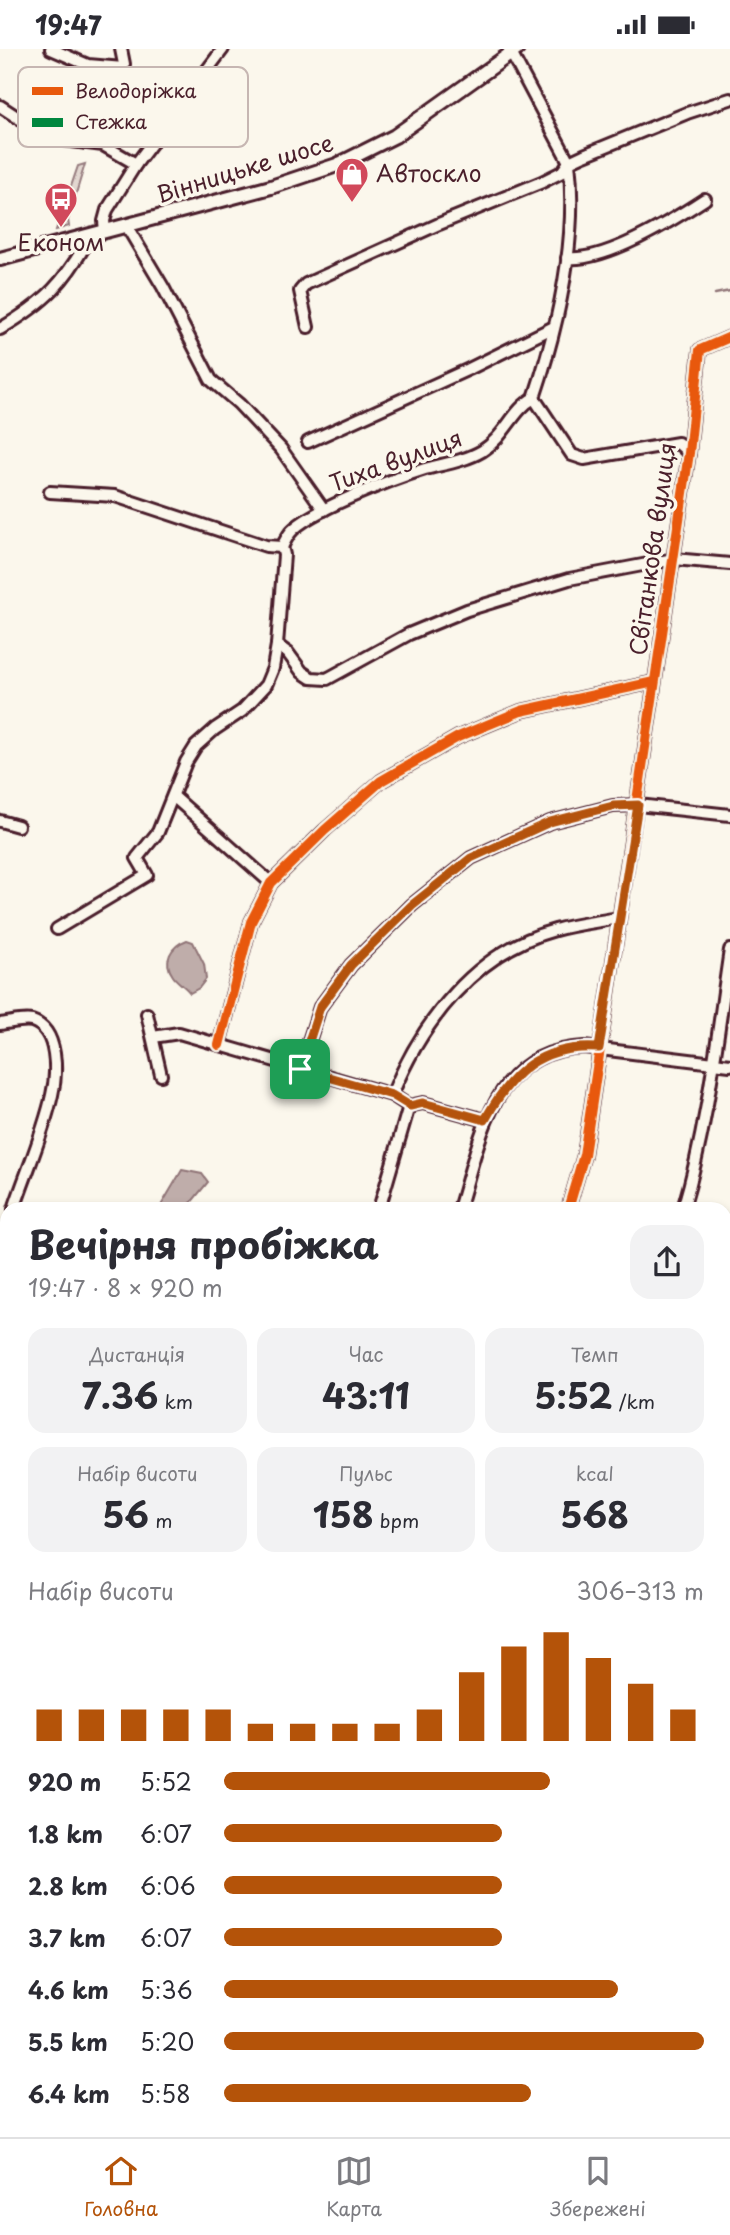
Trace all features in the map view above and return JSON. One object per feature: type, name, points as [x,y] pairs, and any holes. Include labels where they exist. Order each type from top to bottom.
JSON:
[{"type":"main road","name":"Вінницьке шосе","points":[[0,259],[271,187],[337,165],[395,136],[512,50]]},
{"type":"street","points":[[51,49],[88,65],[111,67]]},
{"type":"street","points":[[121,49],[123,67]]},
{"type":"street","points":[[210,67],[223,49]]},
{"type":"street","points":[[512,50],[569,163],[570,228],[567,258],[554,327],[534,398],[572,455],[584,459],[678,443],[689,453]]},
{"type":"street","points":[[308,327],[300,291],[306,284],[562,173],[569,163],[674,118],[730,99]]},
{"type":"street","points":[[1,108],[18,118]]},
{"type":"street","points":[[106,147],[136,165]]},
{"type":"street","points":[[105,231],[107,210],[150,147]]},
{"type":"street","points":[[567,258],[590,257],[625,244],[705,199]]},
{"type":"street","points":[[125,225],[163,287],[211,380],[239,404],[281,450],[324,510]]},
{"type":"street","points":[[0,329],[42,303],[91,235]]},
{"type":"street","points":[[308,442],[554,327]]},
{"type":"street","name":"Світанкова вулиця","points":[[570,1202],[584,1156],[618,918],[638,805],[689,453],[700,350],[730,337]]},
{"type":"street","name":"Тиха вулиця","points":[[282,547],[290,533],[303,521],[324,510],[393,479],[482,451],[505,431],[527,401],[534,398]]},
{"type":"street","points":[[50,492],[115,496],[267,545],[282,547],[284,555],[277,645],[266,685],[242,711],[197,745],[186,762],[158,832],[136,858],[147,875],[57,929]]},
{"type":"street","points":[[277,645],[288,653],[302,673],[311,678],[327,679],[409,634],[467,610],[569,579],[674,559],[730,564]]},
{"type":"street","points":[[219,1045],[251,922],[271,883],[325,830],[381,782],[458,737],[521,711],[654,683]]},
{"type":"street","points":[[173,796],[271,883]]},
{"type":"street","points":[[300,1069],[320,1007],[351,965],[422,897],[471,858],[550,822],[613,806],[638,805],[730,815]]},
{"type":"street","points":[[0,821],[18,826]]},
{"type":"street","points":[[392,1095],[405,1064],[444,1003],[498,956],[521,943],[554,930],[618,918]]},
{"type":"street","points":[[685,1202],[713,1063],[730,950]]},
{"type":"street","points":[[147,1014],[161,1075]]},
{"type":"street","points":[[0,1024],[30,1020],[38,1024],[50,1039],[54,1061],[52,1095],[16,1202]]},
{"type":"street","points":[[153,1037],[179,1033],[392,1095],[410,1106],[423,1103],[485,1120]]},
{"type":"street","points":[[461,1202],[485,1120],[500,1093],[527,1065],[570,1048],[599,1048],[730,1065]]},
{"type":"street","points":[[381,1202],[410,1106]]},
{"type":"shaded area","points":[[85,164],[68,220],[69,226],[56,230],[78,166]]},
{"type":"shaded area","points":[[187,940],[193,942],[204,964],[206,979],[199,988],[190,993],[173,976],[168,965],[173,950]]},
{"type":"shaded area","points":[[182,1170],[202,1174],[208,1182],[192,1202],[163,1202]]},
{"type":"waterway","points":[[715,294],[730,291]]},
{"type":"cycle path","points":[[570,1202],[584,1155],[689,453],[700,350],[730,337]]},
{"type":"cycle path","points":[[219,1045],[251,922],[271,883],[325,830],[381,781],[458,737],[521,711],[654,682]]},
{"type":"place","name":"Автоскло","points":[[352,204]]},
{"type":"place","name":"Економ","points":[[61,229]]},
{"type":"route","points":[[638,805],[599,1048],[570,1048],[527,1065],[500,1093],[485,1120],[423,1103],[410,1106],[392,1095],[300,1069],[320,1007],[351,965],[412,905],[471,858],[550,822],[613,806],[638,805]]}]
